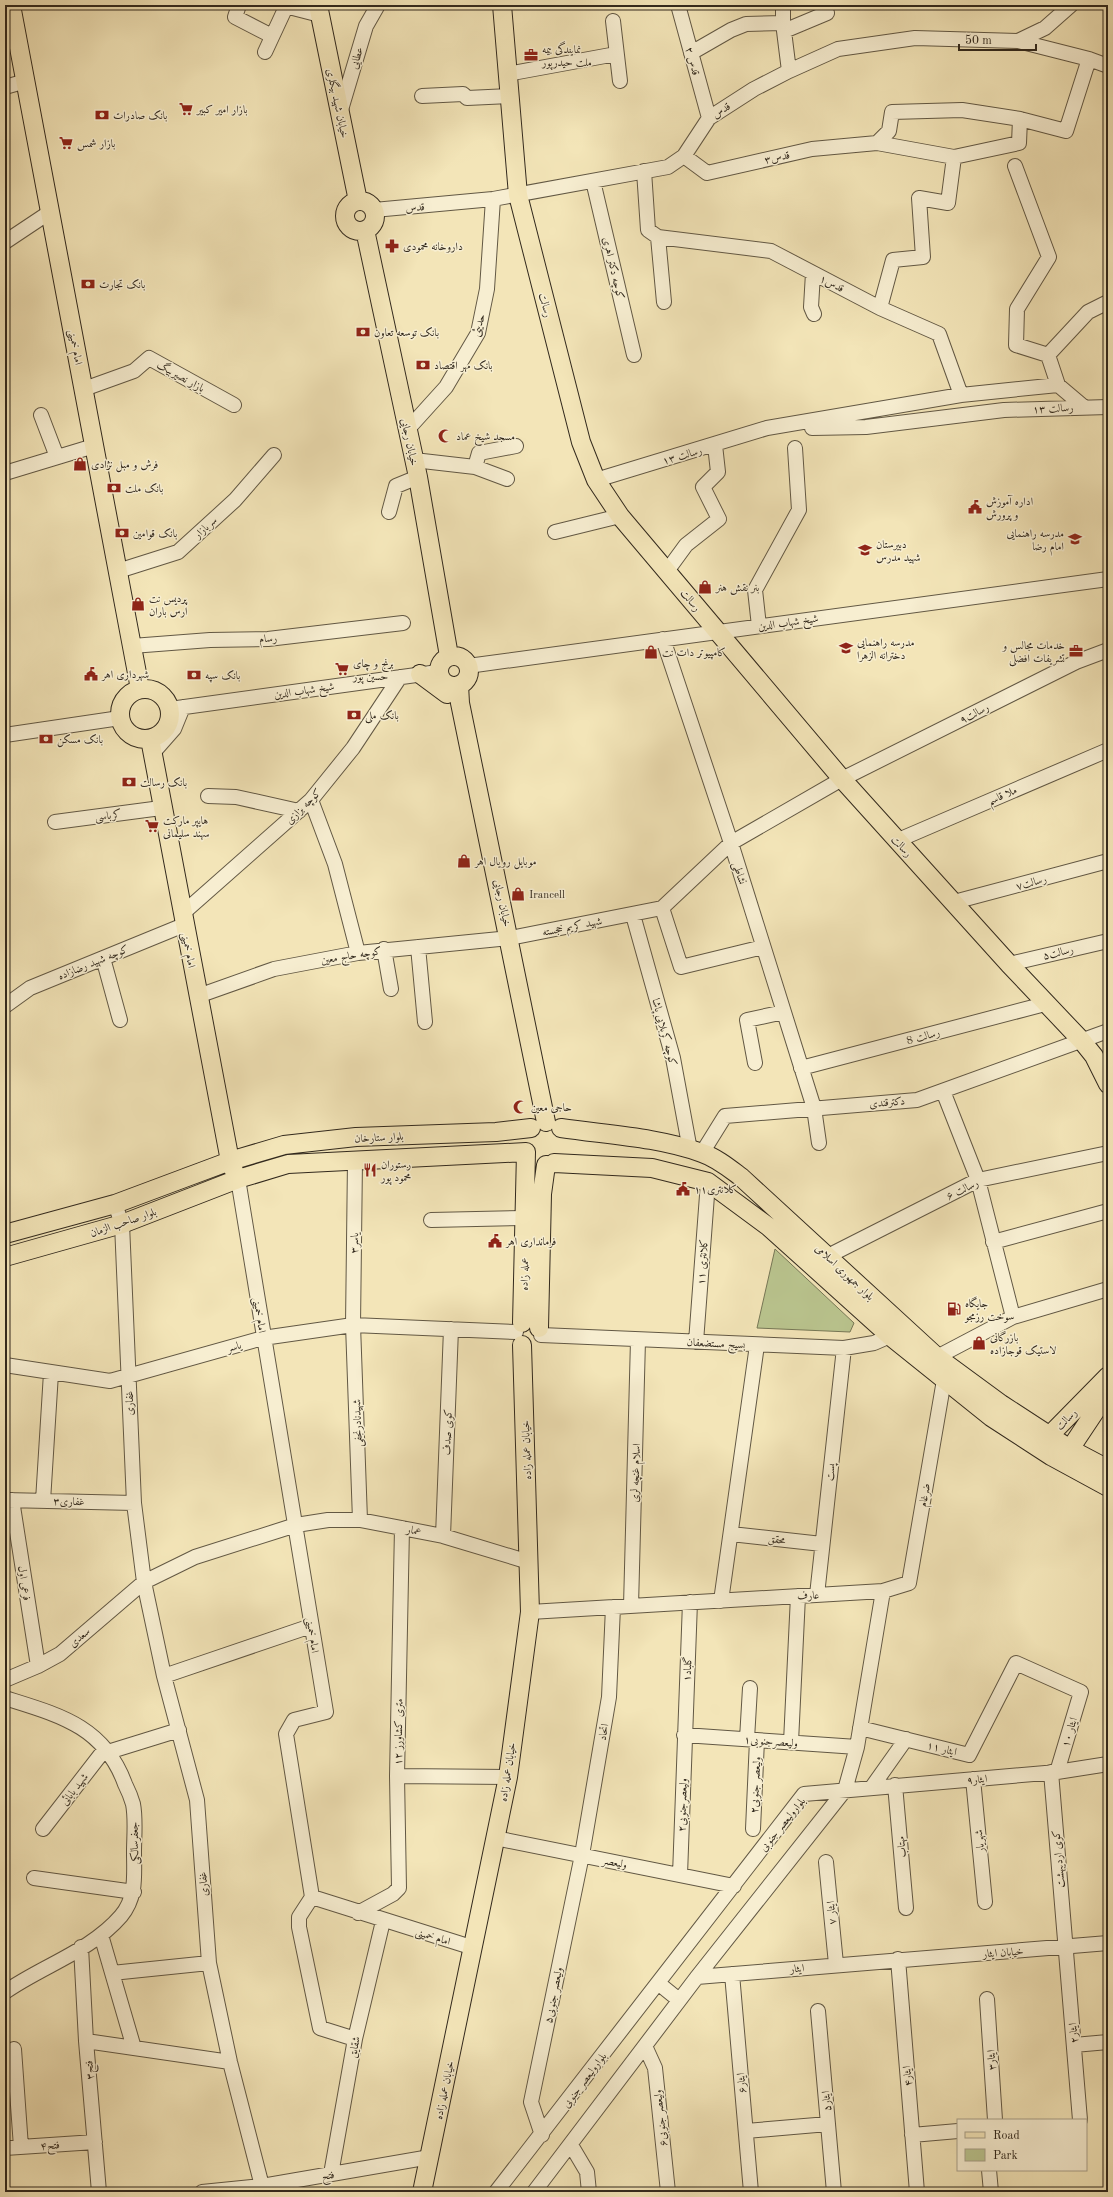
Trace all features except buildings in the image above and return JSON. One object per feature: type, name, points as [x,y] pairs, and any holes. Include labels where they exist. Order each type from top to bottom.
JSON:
[{"type":"main road","name":"امام خمینی","points":[[11,5],[140,689]]},
{"type":"main road","name":"رسالت","points":[[502,5],[518,195],[581,442],[596,480],[620,516],[842,779],[896,841],[954,902],[1045,1004],[1082,1041],[1094,1056],[1108,1084]]},
{"type":"main road","name":"خیابان شهید بیگلری","points":[[319,10],[358,201]]},
{"type":"main road","points":[[358,201],[368,203],[374,210],[375,215],[373,225],[360,231],[350,228],[346,219],[347,209],[354,202],[358,201]]},
{"type":"main road","name":"خیابان رجایی","points":[[365,230],[418,477],[449,656]]},
{"type":"main road","points":[[449,656],[460,657],[468,666],[468,678],[458,685],[447,685],[442,681],[438,672],[440,664],[449,656]]},
{"type":"main road","points":[[420,674],[460,703]]},
{"type":"main road","name":"خیابان رجایی","points":[[458,685],[460,703],[510,938],[546,1126]]},
{"type":"main road","points":[[140,689],[156,691],[176,708],[168,725],[151,746],[128,732],[120,718],[122,703],[127,697],[140,689]]},
{"type":"main road","name":"امام خمینی","points":[[151,746],[161,808],[230,1161],[238,1179]]},
{"type":"main road","points":[[546,1126],[566,1135],[568,1143],[566,1152],[561,1159],[550,1164],[534,1161],[526,1152],[524,1144],[526,1135],[546,1126]]},
{"type":"main road","name":"بلوار جمهوری اسلامی","points":[[546,1126],[652,1139],[696,1152],[742,1177],[938,1357],[1001,1404],[1070,1449],[1108,1469]]},
{"type":"main road","name":"بلوار ستارخان","points":[[230,1161],[284,1145],[356,1138],[496,1132],[546,1126]]},
{"type":"main road","name":"بلوار ستارخان","points":[[238,1179],[288,1164],[526,1152]]},
{"type":"main road","name":"عمله زاده","points":[[520,1333],[526,1152]]},
{"type":"main road","name":"بلوار صاحب الزمان","points":[[5,1234],[115,1204],[230,1161]]},
{"type":"main road","name":"بلوار جمهوری اسلامی","points":[[550,1164],[652,1168],[708,1182],[769,1227],[890,1336],[991,1417],[1051,1456],[1108,1487]]},
{"type":"main road","name":"عمله زاده","points":[[540,1331],[542,1194],[550,1164]]},
{"type":"main road","name":"بلوار صاحب الزمان","points":[[5,1257],[122,1224],[238,1179]]},
{"type":"main road","points":[[520,1333],[528,1347],[539,1341],[540,1331]]},
{"type":"main road","name":"خیابان عمله زاده","points":[[422,2192],[474,1948],[508,1777],[530,1612],[520,1333]]},
{"type":"main road","name":"رسالت","points":[[1051,1456],[1050,1435],[1108,1376]]},
{"type":"main road","name":"رسالت","points":[[1070,1449],[1108,1392]]},
{"type":"main road","points":[[1051,1456],[1070,1449]]},
{"type":"street","points":[[239,5],[236,17],[272,36]]},
{"type":"street","name":"عطایی","points":[[340,113],[366,26],[378,5]]},
{"type":"street","name":"قدس ۲","points":[[678,5],[709,118]]},
{"type":"street","points":[[783,5],[783,27],[789,70]]},
{"type":"street","name":"قدس","points":[[374,210],[493,199],[668,167],[684,156],[709,118],[754,89],[789,70],[838,50],[915,38],[1018,41],[1045,28],[1071,5]]},
{"type":"street","points":[[265,52],[285,9],[289,7],[319,10]]},
{"type":"street","points":[[691,53],[731,30],[746,24],[783,27],[827,13]]},
{"type":"street","points":[[613,21],[620,81]]},
{"type":"street","points":[[1018,41],[1089,59],[1108,66]]},
{"type":"street","points":[[507,74],[616,54]]},
{"type":"street","points":[[876,143],[889,131],[892,112],[962,110],[1020,119],[1066,131],[1089,59]]},
{"type":"street","points":[[5,87],[26,81]]},
{"type":"street","points":[[422,96],[463,94],[467,98],[510,96]]},
{"type":"street","name":"قدس۳","points":[[684,156],[707,173],[812,149],[876,143],[954,157],[1019,142],[1020,119]]},
{"type":"street","points":[[880,308],[893,260],[923,257],[919,198],[948,203],[954,157]]},
{"type":"street","points":[[1015,166],[1049,257],[1017,309],[1016,345],[1048,355]]},
{"type":"street","points":[[644,171],[648,230],[658,238],[664,302]]},
{"type":"street","name":"کوچه دکتر اهری","points":[[593,181],[634,355]]},
{"type":"street","name":"حدیثی","points":[[408,430],[446,387],[478,333],[487,289],[493,199]]},
{"type":"street","points":[[5,242],[50,212]]},
{"type":"street","name":"قدس۱","points":[[658,238],[770,251],[880,308],[939,334],[961,394]]},
{"type":"street","points":[[813,273],[811,307],[814,314]]},
{"type":"street","points":[[1048,355],[1088,312],[1108,302]]},
{"type":"street","points":[[1048,355],[1058,384]]},
{"type":"street","name":"بازار نصیربیگ","points":[[84,389],[134,370],[149,358],[234,405]]},
{"type":"street","name":"رسالت ۱۳","points":[[596,480],[767,428],[961,394],[1058,384],[1084,407]]},
{"type":"street","points":[[1084,407],[1108,407]]},
{"type":"street","name":"رسالت ۱۳","points":[[767,428],[866,427],[1004,410],[1084,407]]},
{"type":"street","points":[[41,414],[58,457]]},
{"type":"street","points":[[667,571],[686,545],[719,519],[703,487],[718,472],[715,445]]},
{"type":"street","points":[[5,473],[94,446]]},
{"type":"street","points":[[475,467],[479,453],[516,446]]},
{"type":"street","points":[[759,626],[755,590],[799,510],[795,448]]},
{"type":"street","name":"سربازار","points":[[118,571],[178,552],[235,500],[274,455]]},
{"type":"street","points":[[414,460],[475,467],[507,479]]},
{"type":"street","points":[[389,512],[396,486],[418,477]]},
{"type":"street","points":[[555,532],[620,516]]},
{"type":"street","name":"شیخ شهاب الدین","points":[[468,666],[716,631],[1108,579]]},
{"type":"street","name":"رسام","points":[[132,646],[210,640],[268,639],[403,622]]},
{"type":"street","name":"نشاطی","points":[[664,639],[731,843],[814,1108],[819,1143]]},
{"type":"street","name":"رسالت۹","points":[[662,908],[731,843],[842,779],[1076,662],[1108,650]]},
{"type":"street","name":"شیخ شهاب الدین","points":[[176,708],[438,672]]},
{"type":"street","name":"کوچه بزازی","points":[[183,919],[311,800],[353,748],[400,677]]},
{"type":"street","points":[[5,735],[120,718]]},
{"type":"street","name":"ملا قاسم","points":[[896,841],[1108,750]]},
{"type":"street","points":[[208,796],[236,797],[299,811]]},
{"type":"street","points":[[311,800],[334,864],[358,953]]},
{"type":"street","name":"کرباسی","points":[[55,822],[161,808]]},
{"type":"street","name":"رسالت۷","points":[[954,902],[1108,861]]},
{"type":"street","points":[[662,908],[681,967],[763,947]]},
{"type":"street","name":"شهید کریم خجسته","points":[[510,938],[633,915],[662,908]]},
{"type":"street","name":"کوچه کربلایی پاشا","points":[[633,915],[673,1058],[696,1152]]},
{"type":"street","name":"کوچه شهید رضازاده","points":[[5,1006],[30,988],[103,958],[183,919]]},
{"type":"street","name":"کوچه حاج معین","points":[[198,996],[274,969],[358,953],[384,949],[510,938]]},
{"type":"street","name":"رسالت۵","points":[[1009,964],[1108,941]]},
{"type":"street","points":[[418,947],[424,1022]]},
{"type":"street","points":[[384,949],[391,989]]},
{"type":"street","points":[[103,958],[120,1020]]},
{"type":"street","name":"رسالت 8","points":[[801,1068],[1045,1004]]},
{"type":"street","points":[[755,1063],[747,1020],[784,1012]]},
{"type":"street","name":"دکترقندی","points":[[696,1152],[725,1116],[917,1100],[1108,1031]]},
{"type":"street","points":[[944,1091],[978,1180],[992,1242],[1013,1317]]},
{"type":"street","name":"رسالت ۶","points":[[828,1256],[978,1180],[1108,1153]]},
{"type":"street","name":"یاسر۳","points":[[353,1326],[355,1160]]},
{"type":"street","name":"امام خمینی","points":[[238,1179],[263,1338],[296,1526],[326,1712],[294,1720],[286,1734],[312,1897],[383,1921],[474,1948]]},
{"type":"street","name":"کلانتری ۱۱","points":[[696,1342],[708,1182]]},
{"type":"street","name":"غفاری","points":[[115,1204],[122,1224],[130,1375],[129,1424],[134,1503],[144,1582],[164,1676],[197,1800],[209,1963],[230,2062],[262,2186]]},
{"type":"street","points":[[992,1242],[1108,1211]]},
{"type":"street","points":[[431,1220],[525,1218]]},
{"type":"street","points":[[938,1357],[1013,1317],[1108,1289]]},
{"type":"street","name":"یاسر","points":[[5,1365],[110,1381],[263,1338],[353,1326],[520,1333]]},
{"type":"street","name":"شهیدنادرنجفی","points":[[353,1326],[360,1520]]},
{"type":"street","name":"کوی صدف","points":[[443,1536],[451,1329]]},
{"type":"street","name":"بسیج مستضعفان","points":[[540,1331],[638,1340],[844,1348],[874,1343],[890,1336]]},
{"type":"street","name":"اسلام غنچه لری","points":[[631,1606],[638,1340]]},
{"type":"street","points":[[721,1601],[757,1345]]},
{"type":"street","name":"پست","points":[[817,1595],[844,1348]]},
{"type":"street","points":[[43,1501],[51,1373]]},
{"type":"street","name":"ضرغام","points":[[883,1591],[909,1583],[944,1380]]},
{"type":"street","name":"غفاری۳","points":[[8,1500],[134,1503]]},
{"type":"street","name":"فرعی اول","points":[[8,1500],[38,1666]]},
{"type":"street","name":"عمار","points":[[296,1526],[328,1520],[360,1520],[443,1536],[529,1562]]},
{"type":"street","points":[[144,1582],[195,1558],[296,1526]]},
{"type":"street","name":"۱۲ متری کشاورز","points":[[358,1913],[399,1888],[397,1776],[402,1528]]},
{"type":"street","name":"محقق","points":[[730,1534],[822,1544]]},
{"type":"street","name":"سعدی","points":[[5,1680],[38,1666],[60,1654],[144,1582]]},
{"type":"street","points":[[534,2192],[571,2145],[679,2000],[845,1790],[857,1747],[883,1591]]},
{"type":"street","name":"عارف","points":[[530,1612],[883,1591]]},
{"type":"street","points":[[791,1742],[798,1596]]},
{"type":"street","name":"گلباد۱","points":[[684,1735],[690,1602]]},
{"type":"street","name":"اتحاد","points":[[582,1855],[609,1697],[613,1607]]},
{"type":"street","points":[[164,1676],[311,1626]]},
{"type":"street","name":"ایثار ۱۱","points":[[860,1728],[969,1754],[1016,1663]]},
{"type":"street","name":"ایثار ۱۰","points":[[1016,1663],[1081,1692],[1054,1772]]},
{"type":"street","name":"ولیعصر جنوبی۲","points":[[750,1688],[753,1829]]},
{"type":"street","name":"جعفرسالکی","points":[[5,1698],[67,1719],[88,1731],[107,1750],[121,1772],[133,1804],[134,1892],[122,1915],[101,1935],[21,1981],[5,1992]]},
{"type":"street","points":[[107,1750],[178,1730]]},
{"type":"street","name":"ولیعصرجنوبی۱","points":[[684,1735],[857,1747]]},
{"type":"street","name":"ولیعصرجنوبی۲","points":[[680,1875],[684,1735]]},
{"type":"street","points":[[872,1787],[906,1739]]},
{"type":"street","name":"شهید بابائی","points":[[43,1830],[107,1750]]},
{"type":"street","name":"ایثار۹","points":[[845,1790],[1054,1772],[1108,1764]]},
{"type":"street","name":"کوی اردیبهشت","points":[[1054,1772],[1066,1947]]},
{"type":"street","points":[[397,1776],[508,1777]]},
{"type":"street","name":"شهریار","points":[[973,1779],[985,1902]]},
{"type":"street","name":"مهتاب","points":[[895,1785],[906,1908]]},
{"type":"street","name":"بلوارولیعصر جنوبی","points":[[496,2192],[542,2135],[804,1794],[845,1790]]},
{"type":"street","name":"ولیعصر","points":[[495,1838],[734,1886]]},
{"type":"street","name":"ولیعصر جنوبی۵","points":[[542,2135],[531,2102],[582,1855]]},
{"type":"street","name":"ایثار ۷","points":[[826,1862],[836,1964]]},
{"type":"street","points":[[34,1878],[134,1892]]},
{"type":"street","points":[[312,1897],[300,1917],[299,1927],[320,2028],[355,2039]]},
{"type":"street","name":"شقایق","points":[[331,2174],[355,2039],[383,1921]]},
{"type":"street","points":[[101,1935],[134,2048]]},
{"type":"street","name":"خیابان ایثار","points":[[898,1960],[1108,1943]]},
{"type":"street","name":"فتح۳","points":[[81,1947],[86,2041],[99,2192]]},
{"type":"street","name":"ایثار۲","points":[[1066,1947],[1080,2119]]},
{"type":"street","name":"ایثار","points":[[697,1977],[836,1964],[898,1960]]},
{"type":"street","name":"ایثار۴","points":[[898,1960],[917,2192]]},
{"type":"street","points":[[112,1973],[209,1963]]},
{"type":"street","name":"ایثار۶","points":[[732,1974],[751,2192]]},
{"type":"street","points":[[658,1983],[679,2000]]},
{"type":"street","name":"ایثار۳","points":[[987,1999],[995,2119]]},
{"type":"street","name":"ایثار۵","points":[[818,2011],[834,2192]]},
{"type":"street","points":[[86,2041],[230,2062]]},
{"type":"street","points":[[1074,2045],[1108,2042]]},
{"type":"street","name":"ولیعصر جنوبی۶","points":[[644,2046],[655,2068],[668,2192]]},
{"type":"street","points":[[14,2049],[21,2147]]},
{"type":"street","points":[[746,2132],[828,2124]]},
{"type":"street","points":[[912,2135],[957,2131]]},
{"type":"street","name":"فتح۴","points":[[5,2148],[95,2142]]},
{"type":"street","points":[[571,2145],[587,2172],[589,2192]]},
{"type":"street","name":"فتح","points":[[202,2192],[262,2186],[430,2157]]},
{"type":"street","points":[[989,2171],[990,2192]]},
{"type":"green space","points":[[775,1249],[854,1323],[850,1332],[757,1328]]},
{"type":"place","name":"نمایندگی بیمه ملت حیدرپور","points":[[531,55]]},
{"type":"place","name":"بازار امیر کبیر","points":[[186,109]]},
{"type":"place","name":"بانک صادرات","points":[[102,115]]},
{"type":"place","name":"بازار شمس","points":[[66,143]]},
{"type":"place","name":"داروخانه محمودی","points":[[392,246]]},
{"type":"place","name":"بانک تجارت","points":[[88,284]]},
{"type":"place","name":"بانک توسعه تعاون","points":[[363,332]]},
{"type":"place","name":"بانک مهر اقتصاد","points":[[423,365]]},
{"type":"place","name":"مسجد شیخ عماد","points":[[445,436]]},
{"type":"place","name":"فرش و مبل نژادی","points":[[80,464]]},
{"type":"place","name":"بانک ملت","points":[[114,488]]},
{"type":"place","name":"اداره آموزش و پرورش","points":[[975,507]]},
{"type":"place","name":"بانک قوامین","points":[[122,533]]},
{"type":"place","name":"مدرسه راهنمایی امام رضا","points":[[1075,539]]},
{"type":"place","name":"دبیرستان شهید مدرس","points":[[865,550]]},
{"type":"place","name":"بنر نقش هنر","points":[[705,587]]},
{"type":"place","name":"پردیس نت ارس باران","points":[[138,604]]},
{"type":"place","name":"مدرسه راهنمایی دخترانه الزهرا","points":[[846,648]]},
{"type":"place","name":"خدمات مجالس و تشریفات افضلی","points":[[1076,651]]},
{"type":"place","name":"کامپیوتر دات نت","points":[[651,652]]},
{"type":"place","name":"برنج و چای حسین پور","points":[[342,669]]},
{"type":"place","name":"شهرداری اهر","points":[[91,674]]},
{"type":"place","name":"بانک سپه","points":[[194,675]]},
{"type":"place","name":"بانک ملی","points":[[354,715]]},
{"type":"place","name":"بانک مسکن","points":[[46,739]]},
{"type":"place","name":"بانک رسالت","points":[[129,782]]},
{"type":"place","name":"هایپر مارکت سهند سلیمانی","points":[[152,826]]},
{"type":"place","name":"موبایل رویال اهر","points":[[464,861]]},
{"type":"place","name":"Irancell","points":[[518,894]]},
{"type":"place","name":"حاجی معین","points":[[520,1107]]},
{"type":"place","name":"رستوران محمود پور","points":[[370,1170]]},
{"type":"place","name":"کلانتری۱۱","points":[[683,1189]]},
{"type":"place","name":"فرمانداری اهر","points":[[495,1241]]},
{"type":"place","name":"جایگاه سوخت رزمجو","points":[[954,1309]]},
{"type":"place","name":"بازرگانی لاستیک قوجازاده","points":[[979,1343]]}]
